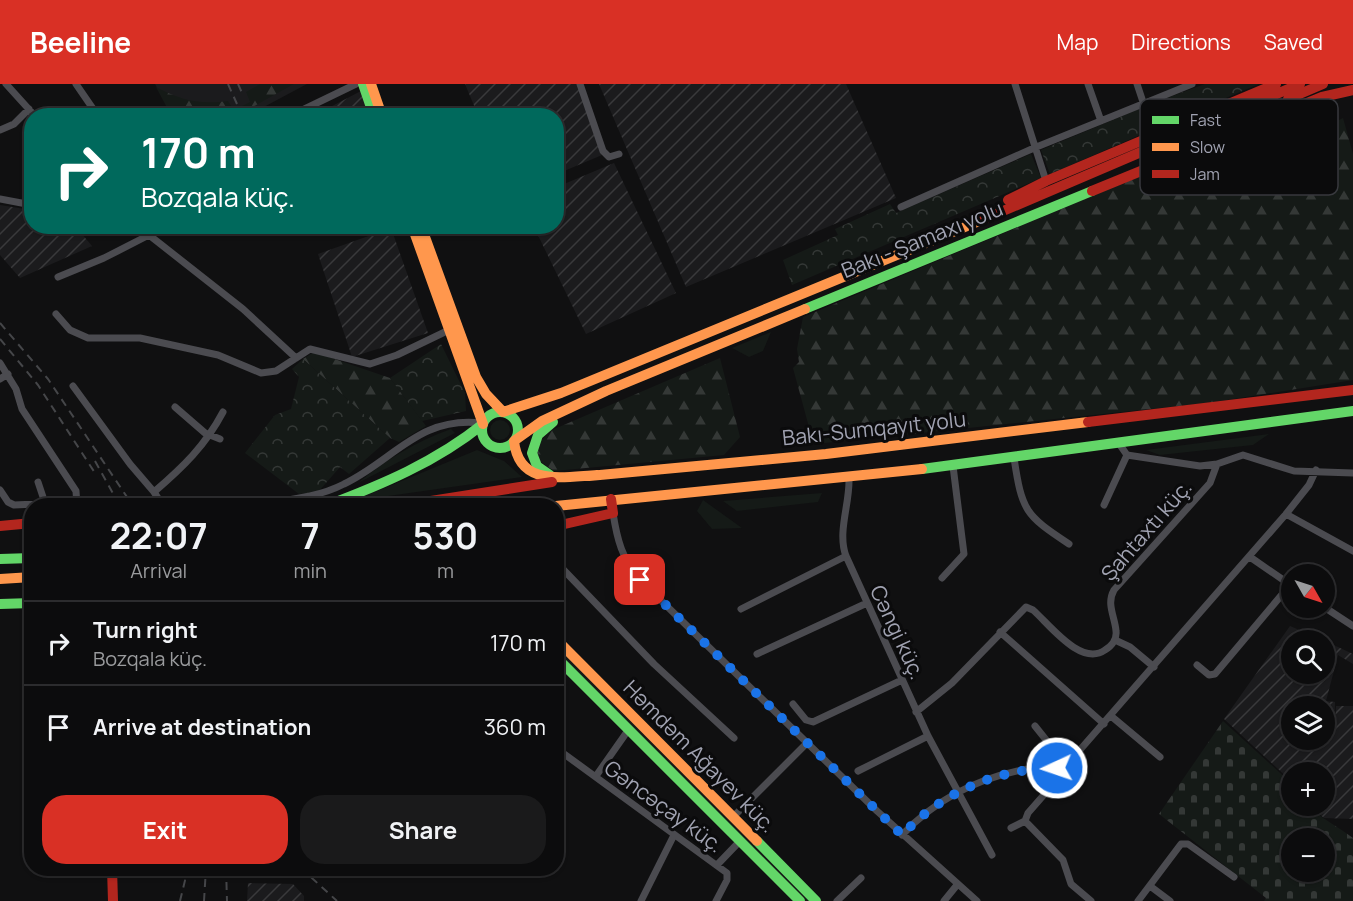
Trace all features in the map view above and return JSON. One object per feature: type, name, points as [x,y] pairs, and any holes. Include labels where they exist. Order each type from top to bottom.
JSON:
[{"type":"main road","points":[[363,84],[371,108]]},
{"type":"main road","points":[[371,84],[379,108]]},
{"type":"main road","name":"Bakı - Şamaxı yolu","points":[[1240,99],[1276,84]]},
{"type":"main road","name":"Bakı - Şamaxı yolu","points":[[1263,99],[1300,84]]},
{"type":"main road","points":[[1287,99],[1323,84]]},
{"type":"main road","name":"Bakı - Şamaxı yolu","points":[[1317,99],[1332,93],[1353,90]]},
{"type":"main road","name":"Bakı - Şamaxı yolu","points":[[503,412],[561,393],[909,249],[1140,142]]},
{"type":"main road","name":"Bakı - Şamaxı yolu","points":[[1049,186],[1140,149]]},
{"type":"main road","points":[[1049,186],[1140,160]]},
{"type":"main road","name":"Bakı - Şamaxı yolu","points":[[514,441],[542,420],[606,391],[1140,171]]},
{"type":"main road","points":[[415,234],[483,424],[483,436],[491,446],[503,448],[514,441],[518,433],[517,424],[512,416],[503,412],[486,394],[476,377],[424,234]]},
{"type":"main road","name":"Bakı-Sumqayıt yolu","points":[[450,498],[597,475],[826,454],[1353,390]]},
{"type":"main road","points":[[555,476],[546,473],[534,462],[532,451],[535,439],[548,425],[606,391]]},
{"type":"main road","points":[[564,505],[953,466],[1120,445],[1353,411]]},
{"type":"main road","points":[[342,498],[434,456],[466,438],[493,414],[503,412]]},
{"type":"main road","points":[[514,441],[516,456],[528,472],[540,476],[597,475]]},
{"type":"main road","points":[[564,524],[612,513],[611,499]]},
{"type":"main road","points":[[0,526],[24,524]]},
{"type":"main road","points":[[0,559],[24,558]]},
{"type":"main road","points":[[0,579],[24,578]]},
{"type":"main road","points":[[0,604],[24,603]]},
{"type":"main road","name":"Həmdəm Ağayev küç.","points":[[564,647],[816,901]]},
{"type":"main road","points":[[564,665],[800,901]]},
{"type":"main road","points":[[112,876],[113,901]]},
{"type":"street","points":[[6,84],[27,108]]},
{"type":"street","points":[[76,84],[92,108]]},
{"type":"street","points":[[306,108],[356,84]]},
{"type":"street","points":[[580,84],[603,151],[609,157],[619,154]]},
{"type":"street","points":[[1015,84],[1034,148],[1049,186]]},
{"type":"street","points":[[1088,84],[1101,121]]},
{"type":"street","points":[[1137,84],[1142,99]]},
{"type":"street","points":[[1153,99],[1192,84]]},
{"type":"street","points":[[901,207],[1140,104]]},
{"type":"street","points":[[0,130],[14,124],[24,115]]},
{"type":"street","points":[[0,199],[24,204]]},
{"type":"street","points":[[58,277],[104,258],[149,235],[243,309],[296,358]]},
{"type":"street","points":[[56,314],[70,330],[88,338],[140,338],[218,355],[261,373],[276,370],[310,349],[370,364],[397,355],[449,330]]},
{"type":"street","points":[[0,363],[16,388],[22,409],[76,491],[76,498]]},
{"type":"street","points":[[0,378],[8,374]]},
{"type":"street","points":[[73,387],[134,470],[158,498]]},
{"type":"street","points":[[175,407],[210,436],[220,439]]},
{"type":"street","points":[[154,492],[185,465],[210,436],[223,412]]},
{"type":"street","points":[[299,498],[318,495],[346,483],[393,450],[435,427],[455,422],[483,424]]},
{"type":"street","points":[[1120,445],[1127,455],[1200,466],[1217,464],[1243,455],[1294,471],[1353,472]]},
{"type":"street","points":[[1104,505],[1127,455]]},
{"type":"street","points":[[1014,458],[1019,488],[1031,518],[1069,544]]},
{"type":"street","name":"Şahtaxtı küç.","points":[[1115,639],[1110,602],[1114,590],[1210,483],[1217,464]]},
{"type":"street","points":[[942,578],[964,554],[953,466]]},
{"type":"street","points":[[902,835],[931,809],[958,791],[1034,768],[1057,768],[1072,759],[1250,557],[1309,485],[1316,470]]},
{"type":"street","name":"Cəngi küç.","points":[[849,478],[850,500],[842,542],[846,556],[916,712],[992,855]]},
{"type":"street","points":[[38,482],[43,498]]},
{"type":"street","points":[[0,490],[8,502],[14,505],[24,504]]},
{"type":"street","points":[[612,513],[617,542],[630,568],[902,835],[977,901]]},
{"type":"street","points":[[1286,514],[1353,551]]},
{"type":"street","points":[[741,609],[846,556]]},
{"type":"street","points":[[1250,557],[1281,578]]},
{"type":"street","points":[[564,570],[654,664],[734,738]]},
{"type":"street","points":[[1197,665],[1209,675],[1215,674],[1281,597]]},
{"type":"street","points":[[758,654],[867,603]]},
{"type":"street","points":[[916,712],[952,683],[1026,607],[1033,610],[1082,652],[1095,655],[1103,652],[1115,639],[1130,647],[1154,667]]},
{"type":"street","points":[[1335,615],[1353,626]]},
{"type":"street","points":[[1000,632],[1104,724]]},
{"type":"street","points":[[793,704],[806,720],[813,722],[902,680]]},
{"type":"street","points":[[1111,716],[1160,757]]},
{"type":"street","points":[[1011,828],[1025,821],[1028,813],[1055,785],[1057,768],[1055,751],[1035,726]]},
{"type":"street","points":[[596,776],[629,729]]},
{"type":"street","points":[[858,771],[928,736]]},
{"type":"street","points":[[733,817],[808,741]]},
{"type":"street","name":"Gəncəçay küç.","points":[[564,754],[717,865],[728,876],[716,901]]},
{"type":"street","points":[[1025,821],[1063,860],[1071,884],[1091,901]]},
{"type":"street","points":[[641,901],[674,835]]},
{"type":"street","points":[[717,865],[740,841]]},
{"type":"street","points":[[1138,901],[1181,844],[1188,844],[1234,877]]},
{"type":"street","points":[[837,901],[861,878]]},
{"type":"street","points":[[944,901],[957,885]]},
{"type":"street","points":[[1150,886],[1170,901]]},
{"type":"shaded area","points":[[155,84],[307,84],[262,108],[168,108]]},
{"type":"shaded area","points":[[465,84],[577,84],[602,155],[564,171],[564,108],[475,108]]},
{"type":"shaded area","points":[[599,84],[846,84],[896,198],[686,287]]},
{"type":"shaded area","points":[[361,91],[367,108],[328,108]]},
{"type":"shaded area","points":[[614,163],[676,293],[586,334],[537,234],[564,234],[564,184]]},
{"type":"shaded area","points":[[0,205],[24,209],[24,234],[82,234],[92,246],[20,278],[0,255]]},
{"type":"shaded area","points":[[374,234],[393,234],[428,333],[352,357],[318,254]]},
{"type":"shaded area","points":[[1290,626],[1299,630],[1287,630]]},
{"type":"shaded area","points":[[1281,639],[1281,684],[1330,684],[1327,696],[1281,696],[1281,750],[1335,750],[1336,706],[1353,706],[1353,819],[1322,816],[1335,816],[1335,762],[1281,762],[1281,772],[1224,719]]},
{"type":"shaded area","points":[[1335,646],[1353,654],[1353,664],[1338,655],[1335,666]]},
{"type":"shaded area","points":[[248,883],[293,884],[304,896],[304,901],[247,901]]},
{"type":"green space","points":[[260,84],[294,84],[251,108],[238,108],[250,102],[246,92]]},
{"type":"green space","points":[[1205,84],[1259,84],[1223,99],[1164,99]]},
{"type":"green space","points":[[156,87],[191,100],[228,101],[233,108],[167,108]]},
{"type":"green space","points":[[1139,109],[1140,135],[1050,174],[1041,150]]},
{"type":"green space","points":[[1343,118],[1353,154],[1353,380],[1208,403],[824,443],[809,427],[793,368],[799,362],[797,349],[803,317],[1140,176],[1140,195],[1338,195],[1338,121]]},
{"type":"green space","points":[[1031,154],[1041,178],[792,285],[783,260],[838,235],[835,229],[890,204],[896,213]]},
{"type":"green space","points":[[771,332],[763,351],[749,357],[732,348]]},
{"type":"green space","points":[[441,344],[465,393],[466,411],[422,421],[390,378]]},
{"type":"green space","points":[[314,352],[390,378],[426,426],[399,442],[390,438],[303,359]]},
{"type":"green space","points":[[720,358],[740,437],[724,455],[554,471],[537,459],[537,444],[552,430]]},
{"type":"green space","points":[[303,359],[390,438],[349,474],[340,467],[318,492],[299,494],[245,453],[275,415],[291,409],[299,377],[292,369]]},
{"type":"green space","points":[[500,420],[507,423],[510,430],[507,437],[500,440],[493,437],[490,430],[493,423]]},
{"type":"green space","points":[[451,429],[455,433],[358,483],[402,452]]},
{"type":"green space","points":[[1269,434],[1253,445],[1160,455],[1146,450]]},
{"type":"green space","points":[[477,450],[504,461],[522,477],[374,498],[360,498]]},
{"type":"green space","points":[[822,493],[818,502],[737,511],[723,501]]},
{"type":"green space","points":[[703,500],[742,528],[712,529],[697,511]]},
{"type":"green space","points":[[564,652],[811,901],[805,901],[564,659]]},
{"type":"green space","points":[[1223,721],[1281,774],[1281,816],[1320,816],[1353,838],[1353,901],[1264,901],[1266,898],[1159,814]]},
{"type":"railway","points":[[228,84],[237,104]]},
{"type":"railway","points":[[238,84],[243,95]]},
{"type":"railway","points":[[0,323],[48,379],[128,498]]},
{"type":"railway","points":[[0,339],[38,385],[95,473]]},
{"type":"railway","points":[[95,461],[116,498]]},
{"type":"railway","points":[[180,901],[186,876]]},
{"type":"railway","points":[[204,901],[206,876]]},
{"type":"railway","points":[[226,876],[227,901]]},
{"type":"railway","points":[[310,876],[337,901]]},
{"type":"traffic: fast","points":[[363,84],[371,108]]},
{"type":"traffic: fast","points":[[805,309],[1092,191]]},
{"type":"traffic: fast","points":[[922,469],[1353,411]]},
{"type":"traffic: fast","points":[[500,412],[513,417],[518,430],[513,443],[500,448],[487,443],[482,430],[487,417],[500,412]]},
{"type":"traffic: fast","points":[[550,475],[537,466],[532,453],[538,435],[553,422]]},
{"type":"traffic: fast","points":[[346,498],[427,461],[483,424]]},
{"type":"traffic: fast","points":[[0,559],[24,558]]},
{"type":"traffic: fast","points":[[0,604],[24,603]]},
{"type":"traffic: fast","points":[[564,665],[800,901]]},
{"type":"traffic: fast","points":[[757,841],[816,901]]},
{"type":"traffic: slow","points":[[371,84],[379,108]]},
{"type":"traffic: slow","points":[[503,412],[561,393],[982,220]]},
{"type":"traffic: slow","points":[[415,234],[483,424]]},
{"type":"traffic: slow","points":[[424,234],[476,377],[486,394],[503,412]]},
{"type":"traffic: slow","points":[[597,475],[557,477],[533,472],[524,466],[518,456],[514,441],[542,421],[606,391],[805,309]]},
{"type":"traffic: slow","points":[[589,476],[826,454],[1088,422]]},
{"type":"traffic: slow","points":[[564,505],[922,469]]},
{"type":"traffic: slow","points":[[0,579],[24,578]]},
{"type":"traffic: slow","points":[[564,647],[757,841]]},
{"type":"traffic: jam","points":[[1240,99],[1276,84]]},
{"type":"traffic: jam","points":[[1265,99],[1300,84]]},
{"type":"traffic: jam","points":[[1288,99],[1323,84]]},
{"type":"traffic: jam","points":[[1317,99],[1353,90]]},
{"type":"traffic: jam","points":[[1008,200],[1046,181],[1140,141]]},
{"type":"traffic: jam","points":[[982,220],[1140,152]]},
{"type":"traffic: jam","points":[[1092,191],[1140,171]]},
{"type":"traffic: jam","points":[[1088,422],[1353,390]]},
{"type":"traffic: jam","points":[[450,498],[552,482]]},
{"type":"traffic: jam","points":[[564,524],[613,513],[611,499]]},
{"type":"traffic: jam","points":[[0,526],[24,524]]},
{"type":"traffic: jam","points":[[112,876],[113,901]]},
{"type":"route","points":[[640,580],[902,835],[931,809],[966,787],[1034,768],[1057,768]]}]
